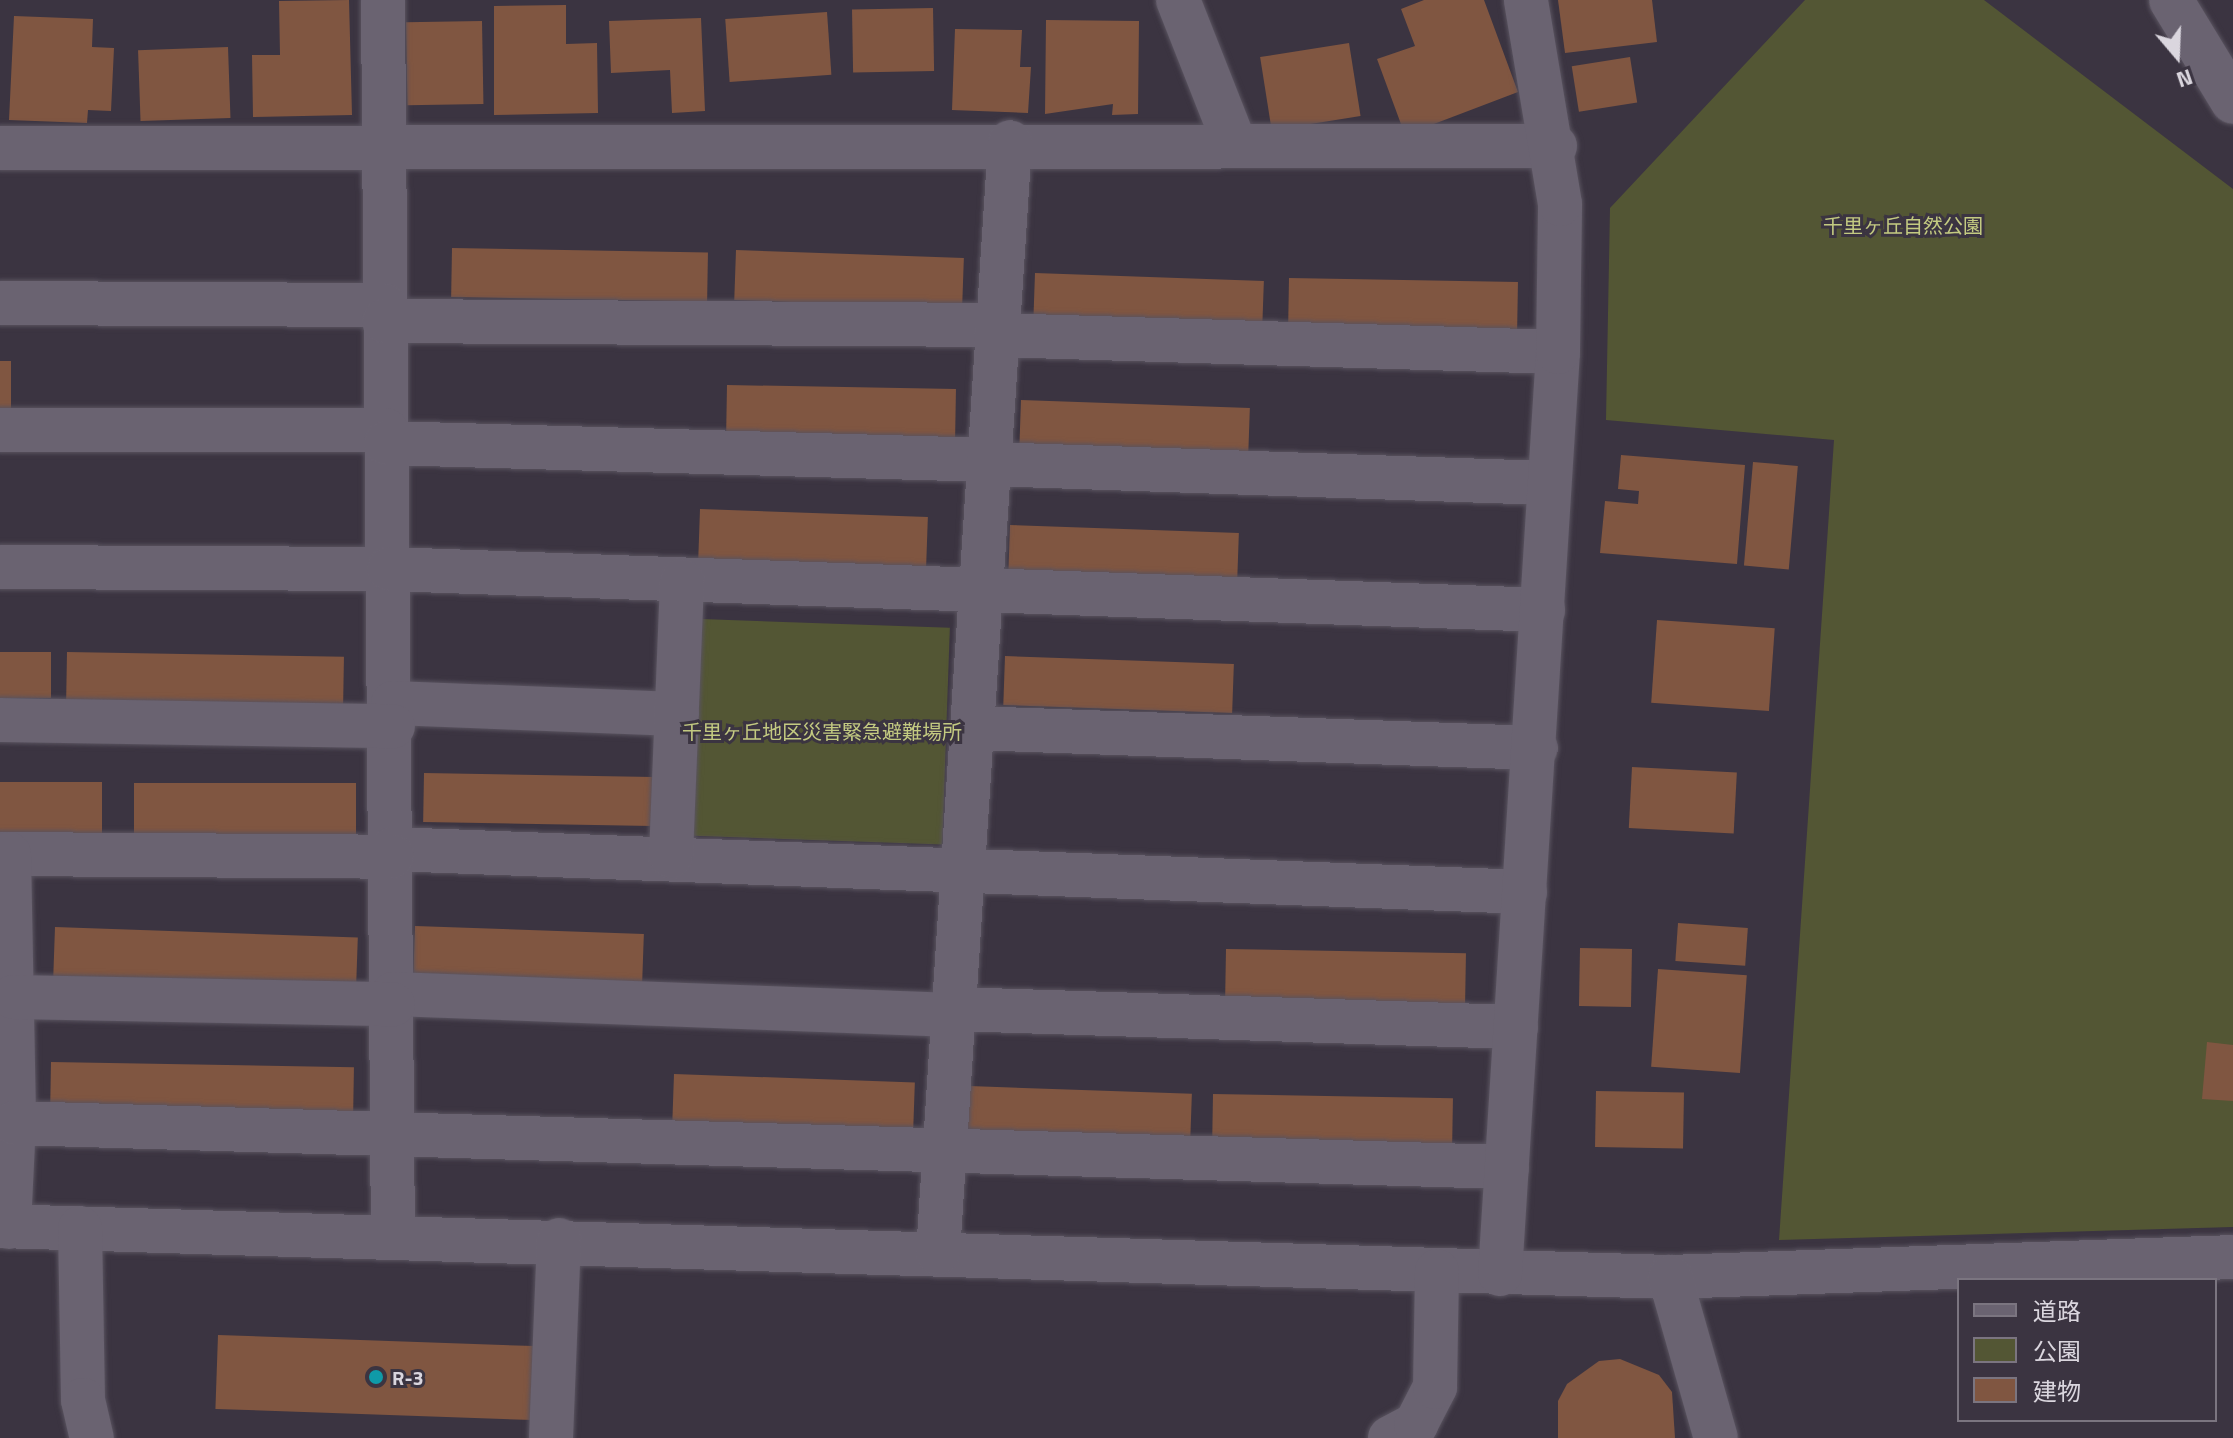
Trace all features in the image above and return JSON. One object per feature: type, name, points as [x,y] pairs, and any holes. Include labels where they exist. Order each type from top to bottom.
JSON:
[{"type":"street","points":[[383,0],[384,313],[393,714],[393,1235]]},
{"type":"street","points":[[1178,0],[1235,145]]},
{"type":"street","points":[[1500,1274],[1536,748],[1548,483],[1558,352],[1555,146],[1526,0]]},
{"type":"street","points":[[2171,0],[2233,102]]},
{"type":"street","points":[[938,1253],[1010,142]]},
{"type":"street","points":[[0,148],[1010,142],[1555,146]]},
{"type":"street","points":[[0,303],[997,330],[1558,352]]},
{"type":"street","points":[[0,430],[386,437],[1548,483]]},
{"type":"street","points":[[0,567],[389,569],[1543,610]]},
{"type":"street","points":[[671,856],[682,581]]},
{"type":"street","points":[[0,720],[393,714],[677,714]]},
{"type":"street","points":[[973,728],[1536,748]]},
{"type":"street","points":[[1525,892],[671,856],[4,854],[13,997],[14,1123],[4,1226],[559,1240],[1500,1274],[1670,1277],[2233,1257]]},
{"type":"street","points":[[13,997],[393,999],[1516,1027]]},
{"type":"street","points":[[14,1123],[392,1137],[1507,1167]]},
{"type":"street","points":[[80,1228],[83,1400],[92,1438]]},
{"type":"street","points":[[551,1438],[559,1240]]},
{"type":"street","points":[[1390,1438],[1416,1424],[1435,1387],[1437,1271]]},
{"type":"street","points":[[1670,1277],[1716,1438]]},
{"type":"green space","name":"千里ヶ丘自然公園","points":[[1805,0],[1984,0],[2233,189],[2233,1227],[1779,1240],[1834,440],[1606,420],[1610,208]]},
{"type":"green space","name":"千里ヶ丘地区災害緊急避難場所","points":[[701,619],[950,628],[942,845],[693,836]]},
{"type":"building","points":[[349,0],[352,115],[253,117],[252,55],[280,55],[279,1]]},
{"type":"building","points":[[1424,0],[1484,0],[1518,92],[1405,135],[1377,59],[1415,46],[1401,9]]},
{"type":"building","points":[[1558,0],[1652,0],[1657,42],[1565,53]]},
{"type":"building","points":[[566,5],[566,44],[597,43],[598,113],[494,115],[494,6]]},
{"type":"building","points":[[933,8],[934,71],[853,72],[852,9]]},
{"type":"building","points":[[827,12],[831,75],[730,82],[725,19]]},
{"type":"building","points":[[14,16],[93,19],[92,47],[114,48],[111,111],[88,110],[87,123],[9,120]]},
{"type":"building","points":[[701,18],[705,111],[672,113],[670,70],[611,73],[609,21]]},
{"type":"building","points":[[1046,20],[1139,21],[1138,114],[1112,115],[1113,104],[1045,114]]},
{"type":"building","points":[[482,21],[483,104],[407,105],[406,22]]},
{"type":"building","points":[[955,29],[1022,30],[1020,67],[1031,67],[1028,113],[952,110]]},
{"type":"building","points":[[1349,43],[1361,116],[1272,130],[1260,57]]},
{"type":"building","points":[[228,47],[230,118],[141,121],[138,50]]},
{"type":"building","points":[[1630,57],[1637,102],[1579,112],[1572,66]]},
{"type":"building","points":[[452,248],[708,252],[707,301],[451,297]]},
{"type":"building","points":[[736,250],[964,258],[962,308],[734,300]]},
{"type":"building","points":[[1035,273],[1264,281],[1262,331],[1033,323]]},
{"type":"building","points":[[1289,278],[1518,282],[1517,332],[1288,328]]},
{"type":"building","points":[[0,361],[11,361],[11,412],[0,412]]},
{"type":"building","points":[[727,385],[956,389],[955,438],[726,434]]},
{"type":"building","points":[[1021,400],[1250,408],[1248,458],[1019,450]]},
{"type":"building","points":[[1621,455],[1745,465],[1737,564],[1600,553],[1605,501],[1638,504],[1639,491],[1618,489]]},
{"type":"building","points":[[1753,462],[1798,466],[1789,570],[1744,566]]},
{"type":"building","points":[[700,509],[928,517],[926,567],[698,559]]},
{"type":"building","points":[[1010,525],[1239,533],[1237,583],[1008,575]]},
{"type":"building","points":[[1657,620],[1775,628],[1769,711],[1651,703]]},
{"type":"building","points":[[0,652],[51,652],[51,698],[0,698]]},
{"type":"building","points":[[67,652],[344,657],[343,705],[66,700]]},
{"type":"building","points":[[1005,656],[1234,664],[1232,713],[1003,705]]},
{"type":"building","points":[[1632,767],[1737,772],[1734,833],[1629,828]]},
{"type":"building","points":[[424,773],[653,777],[652,826],[423,822]]},
{"type":"building","points":[[0,782],[102,782],[102,833],[0,833]]},
{"type":"building","points":[[134,783],[356,783],[356,834],[134,834]]},
{"type":"building","points":[[1678,923],[1748,928],[1745,966],[1675,961]]},
{"type":"building","points":[[415,926],[644,934],[642,984],[413,976]]},
{"type":"building","points":[[55,927],[358,938],[356,990],[53,979]]},
{"type":"building","points":[[1580,948],[1632,949],[1631,1007],[1579,1006]]},
{"type":"building","points":[[1226,949],[1466,953],[1465,1004],[1225,1000]]},
{"type":"building","points":[[1658,969],[1747,975],[1740,1073],[1651,1067]]},
{"type":"building","points":[[2207,1042],[2233,1045],[2233,1101],[2202,1099]]},
{"type":"building","points":[[51,1062],[354,1067],[353,1117],[50,1112]]},
{"type":"building","points":[[674,1074],[915,1082],[913,1134],[672,1126]]},
{"type":"building","points":[[969,1086],[1192,1094],[1190,1145],[967,1137]]},
{"type":"building","points":[[1596,1091],[1684,1093],[1683,1149],[1595,1147]]},
{"type":"building","points":[[1213,1094],[1453,1098],[1452,1149],[1212,1145]]},
{"type":"building","name":"R-3","points":[[218,1335],[543,1346],[540,1420],[215,1409]]},
{"type":"building","points":[[1620,1359],[1659,1375],[1672,1392],[1675,1438],[1558,1438],[1558,1401],[1567,1384],[1599,1361]]},
{"type":"place","name":"R-3","points":[[376,1377]]}]
